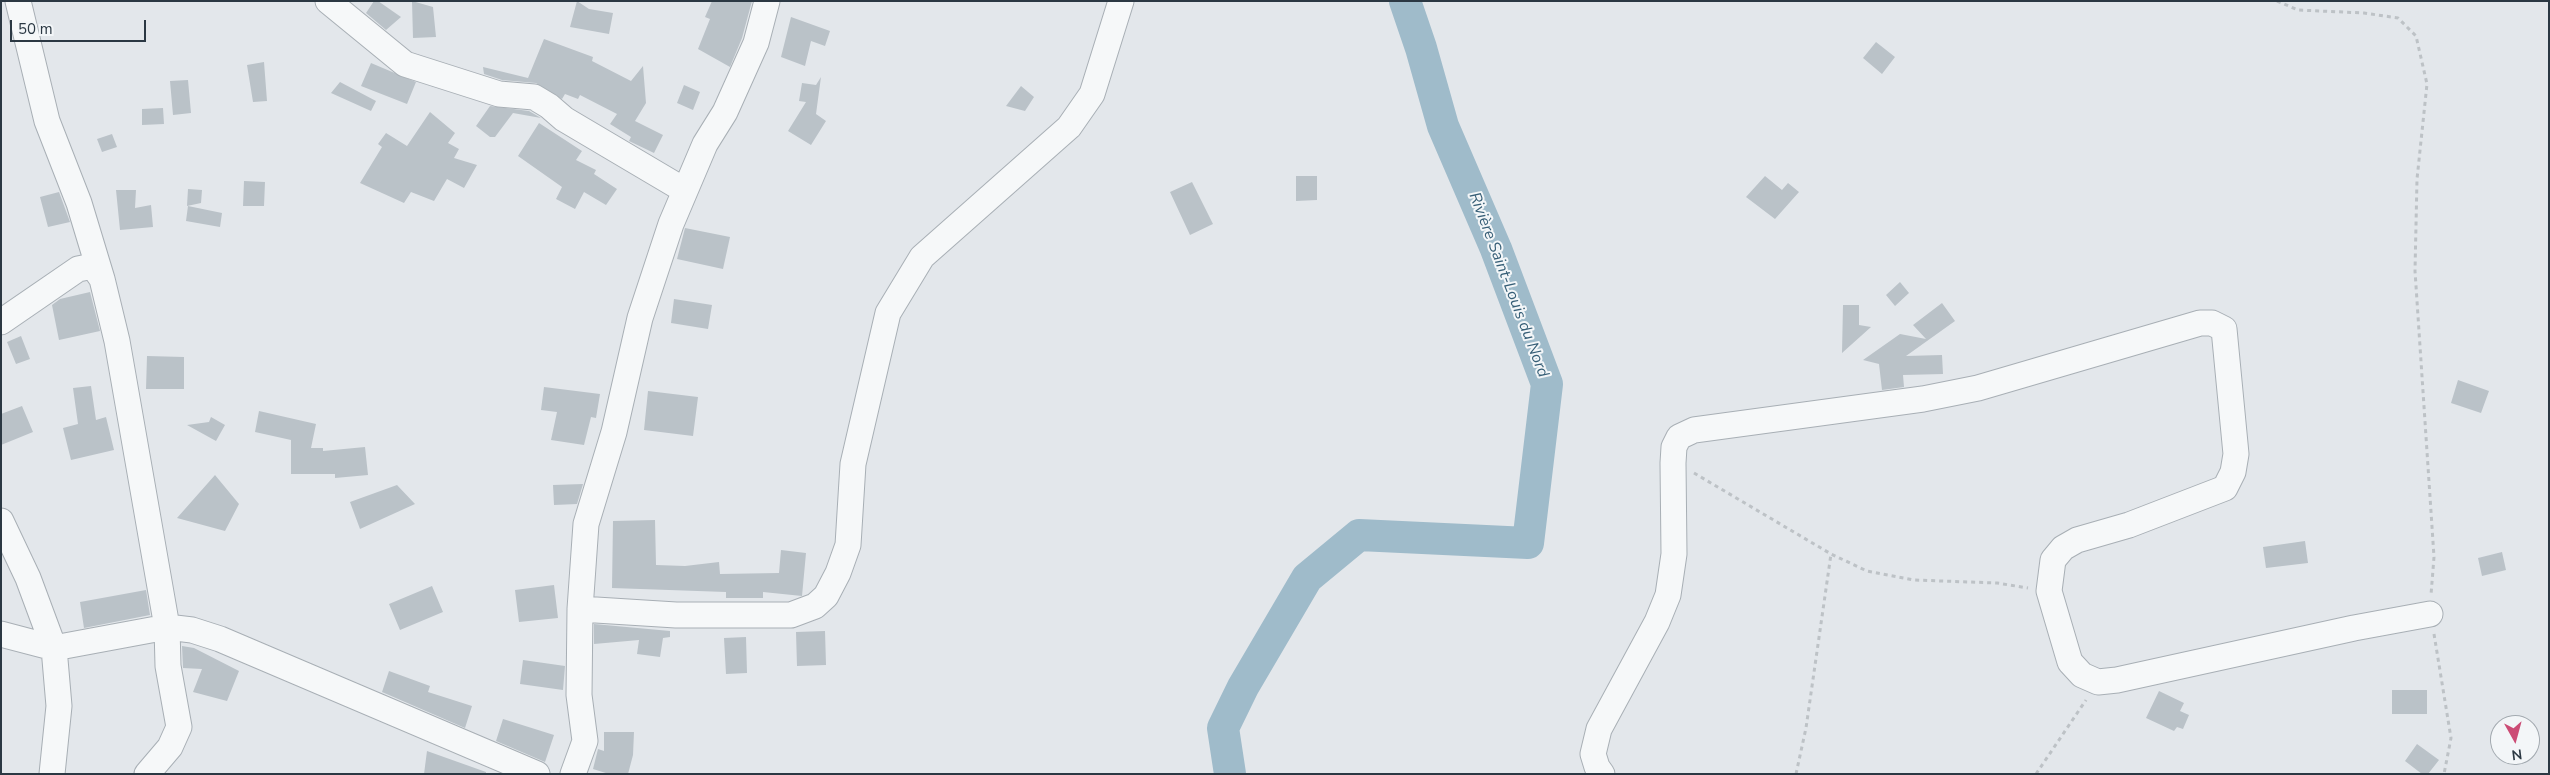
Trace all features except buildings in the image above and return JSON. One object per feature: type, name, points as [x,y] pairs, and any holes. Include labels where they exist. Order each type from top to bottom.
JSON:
[{"type":"street","points":[[18,1],[47,121],[79,203],[118,341],[167,627],[168,666],[180,727],[170,747],[147,774]]},
{"type":"street","points":[[328,1],[405,64],[499,94],[534,97],[549,106],[564,119],[684,190]]},
{"type":"street","points":[[573,774],[584,741],[579,695],[580,609],[586,524],[614,432],[640,318],[684,190],[705,144],[725,112],[756,43],[767,1]]},
{"type":"street","points":[[580,609],[676,615],[790,615],[815,606],[826,596],[838,573],[848,545],[853,464],[888,313],[922,257],[1069,127],[1092,94],[1121,1]]},
{"type":"street","points":[[1,322],[78,269],[88,267],[95,269],[102,279]]},
{"type":"street","points":[[1602,774],[1597,767],[1593,754],[1599,729],[1668,595],[1674,554],[1674,447],[1679,437],[1694,430],[1923,399],[1978,388],[2200,323],[2212,323],[2220,326],[2224,329],[2226,338],[2236,454],[2233,472],[2225,488],[2129,524],[2077,540],[2063,548],[2052,560],[2049,592],[2070,662],[2082,675],[2098,682],[2430,614]]},
{"type":"street","points":[[1,521],[28,578],[54,648],[59,706],[52,774]]},
{"type":"street","points":[[1,634],[54,648],[167,627],[192,630],[236,645],[537,774]]},
{"type":"path","points":[[2277,1],[2298,10],[2364,13],[2398,18],[2416,36],[2427,84],[2417,179],[2416,271],[2434,557],[2430,614],[2451,738],[2444,774]]},
{"type":"path","points":[[1673,463],[1709,481],[1831,554],[1867,571],[1914,580],[1997,583],[2049,592]]},
{"type":"path","points":[[1796,774],[1806,728],[1831,554]]},
{"type":"path","points":[[2036,774],[2098,682]]},
{"type":"waterway","name":"Rivière Saint-Louis du Nord","points":[[1230,774],[1223,728],[1243,687],[1307,578],[1359,535],[1528,543],[1547,384],[1496,249],[1443,126],[1421,48],[1405,1]]}]
